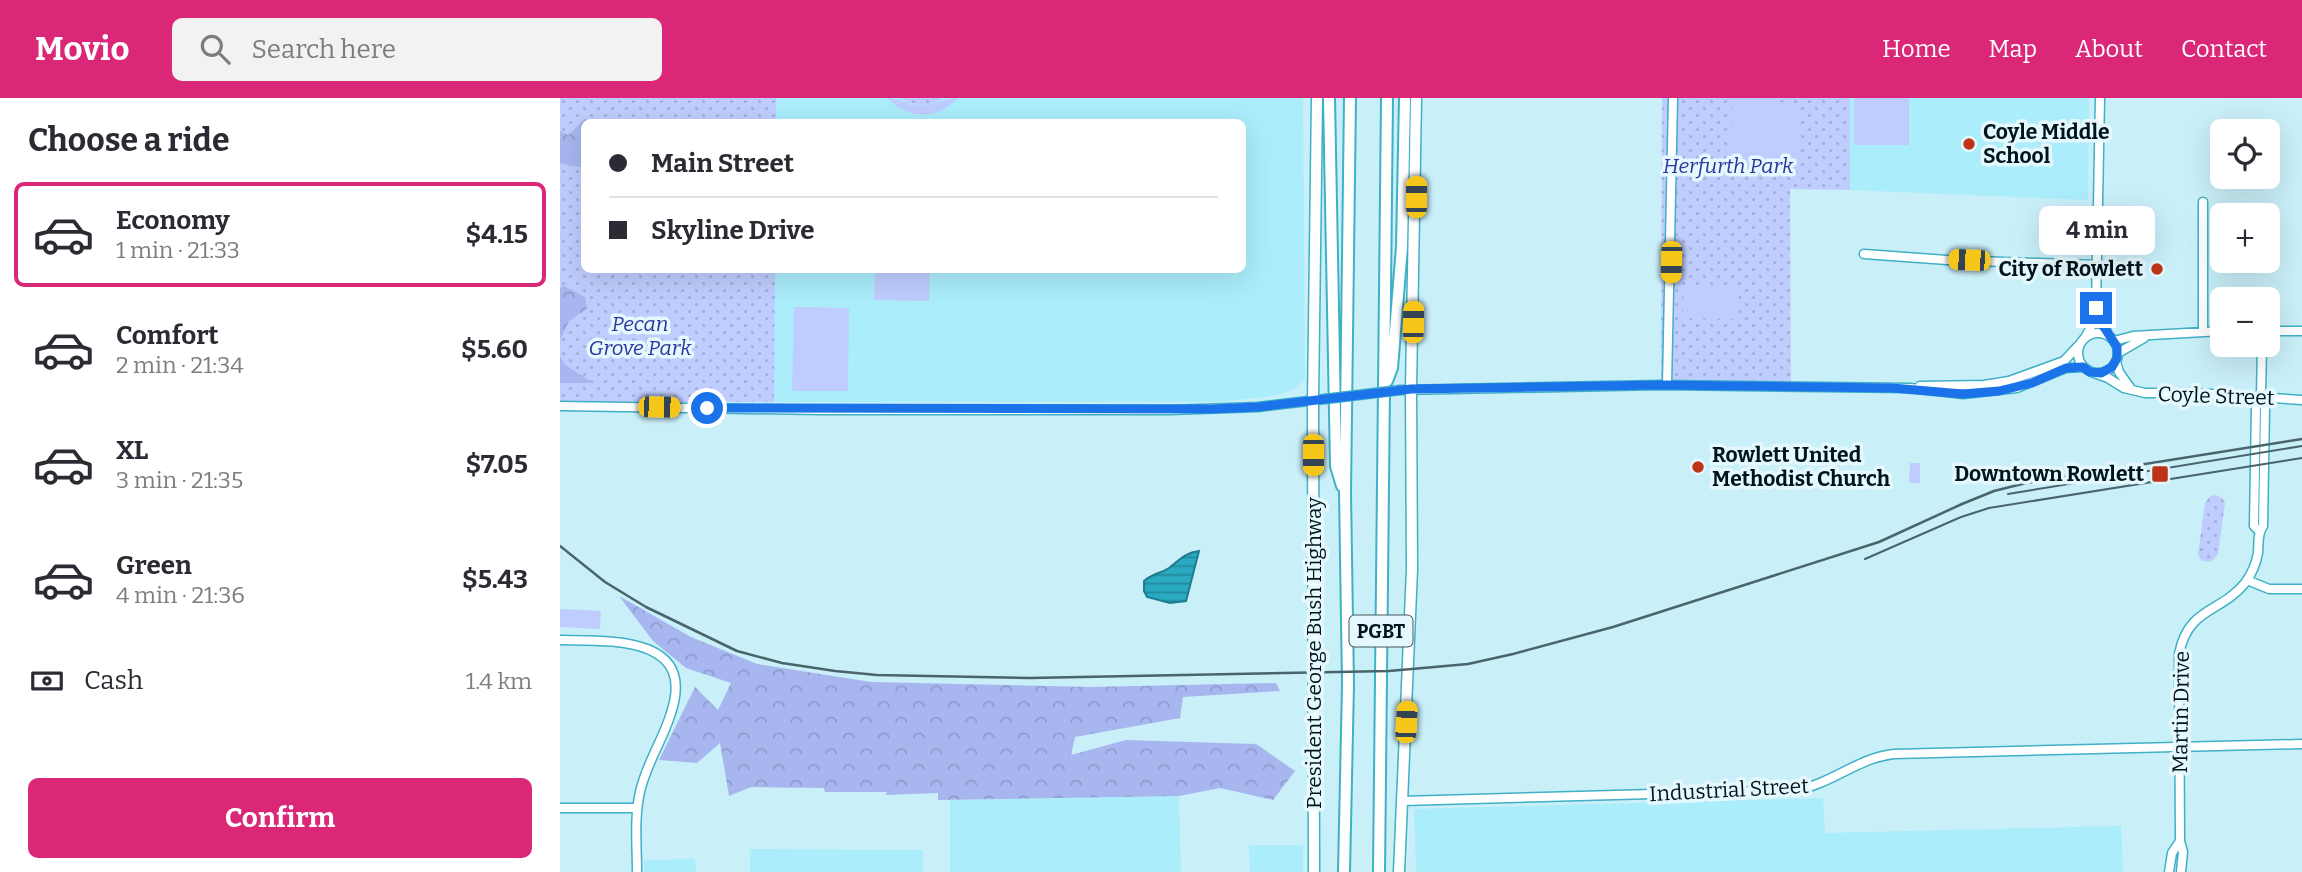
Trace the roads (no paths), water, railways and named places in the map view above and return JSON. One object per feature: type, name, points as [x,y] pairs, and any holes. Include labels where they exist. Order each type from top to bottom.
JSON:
[{"type":"highway","points":[[1329,98],[1335,466],[1345,493]]},
{"type":"highway","name":"PGBT","points":[[1344,872],[1348,684],[1345,493],[1350,98]]},
{"type":"highway","name":"PGBT","points":[[1379,872],[1387,98]]},
{"type":"highway","points":[[1384,389],[1392,368],[1402,247],[1405,98]]},
{"type":"main road","name":"President George Bush Highway","points":[[1314,872],[1313,400],[1317,98]]},
{"type":"main road","points":[[1399,872],[1412,569],[1406,389],[1416,98]]},
{"type":"street","points":[[1667,385],[1673,98]]},
{"type":"street","points":[[1910,388],[1984,385],[2009,381],[2064,361],[2086,336],[2094,321],[2097,297],[2100,98]]},
{"type":"street","points":[[2203,202],[2203,331]]},
{"type":"street","points":[[1864,254],[2097,265]]},
{"type":"street","points":[[2097,297],[2102,324],[2111,338],[2117,358]]},
{"type":"street","points":[[2086,336],[2097,332],[2111,338],[2210,331]]},
{"type":"street","points":[[2280,331],[2302,331]]},
{"type":"street","points":[[2078,346],[2079,360],[2083,367],[2094,373],[2107,371],[2117,358],[2137,341],[2153,335]]},
{"type":"street","points":[[2262,357],[2261,397],[2265,407],[2263,526],[2259,531],[2257,557],[2247,580],[2265,588],[2302,589]]},
{"type":"street","name":"Coyle Street","points":[[2117,358],[2119,372],[2131,389]]},
{"type":"street","points":[[560,406],[820,410],[1170,410],[1258,407],[1406,389],[1667,385],[1910,388],[1950,394],[1999,391],[2032,383],[2066,368],[2083,367]]},
{"type":"street","name":"Coyle Street","points":[[2094,373],[2131,389],[2152,393],[2302,400]]},
{"type":"street","name":"Martin Drive","points":[[2180,872],[2183,852],[2180,841],[2178,664],[2183,639],[2198,617],[2231,597],[2247,580]]},
{"type":"street","points":[[560,640],[623,643],[652,649],[672,672],[675,683],[672,711],[640,790],[637,808],[637,872]]},
{"type":"street","name":"Industrial Street","points":[[1402,801],[1796,790],[1821,784],[1859,762],[1884,755],[2302,744]]},
{"type":"street","points":[[560,808],[637,808]]},
{"type":"street","name":"Martin Drive","points":[[2169,872],[2172,853],[2180,841]]},
{"type":"tram line","points":[[2008,494],[2302,446]]},
{"type":"tram line","points":[[1865,559],[1961,517],[1989,508],[2302,458]]},
{"type":"railway","points":[[560,546],[605,582],[646,607],[737,651],[782,663],[835,671],[877,675],[1030,678],[1389,671],[1468,664],[1613,627],[1879,542],[1994,491],[2026,483],[2302,439]]},
{"type":"place","name":"Coyle Middle School","points":[[1969,144]]},
{"type":"place","name":"City of Rowlett","points":[[2157,269]]},
{"type":"place","name":"Rowlett United Methodist Church","points":[[1698,467]]},
{"type":"place","name":"Downtown Rowlett","points":[[2160,474]]},
{"type":"park label","name":"Herfurth Park","points":[[1728,166]]},
{"type":"park label","name":"Pecan Grove Park","points":[[640,336]]}]
